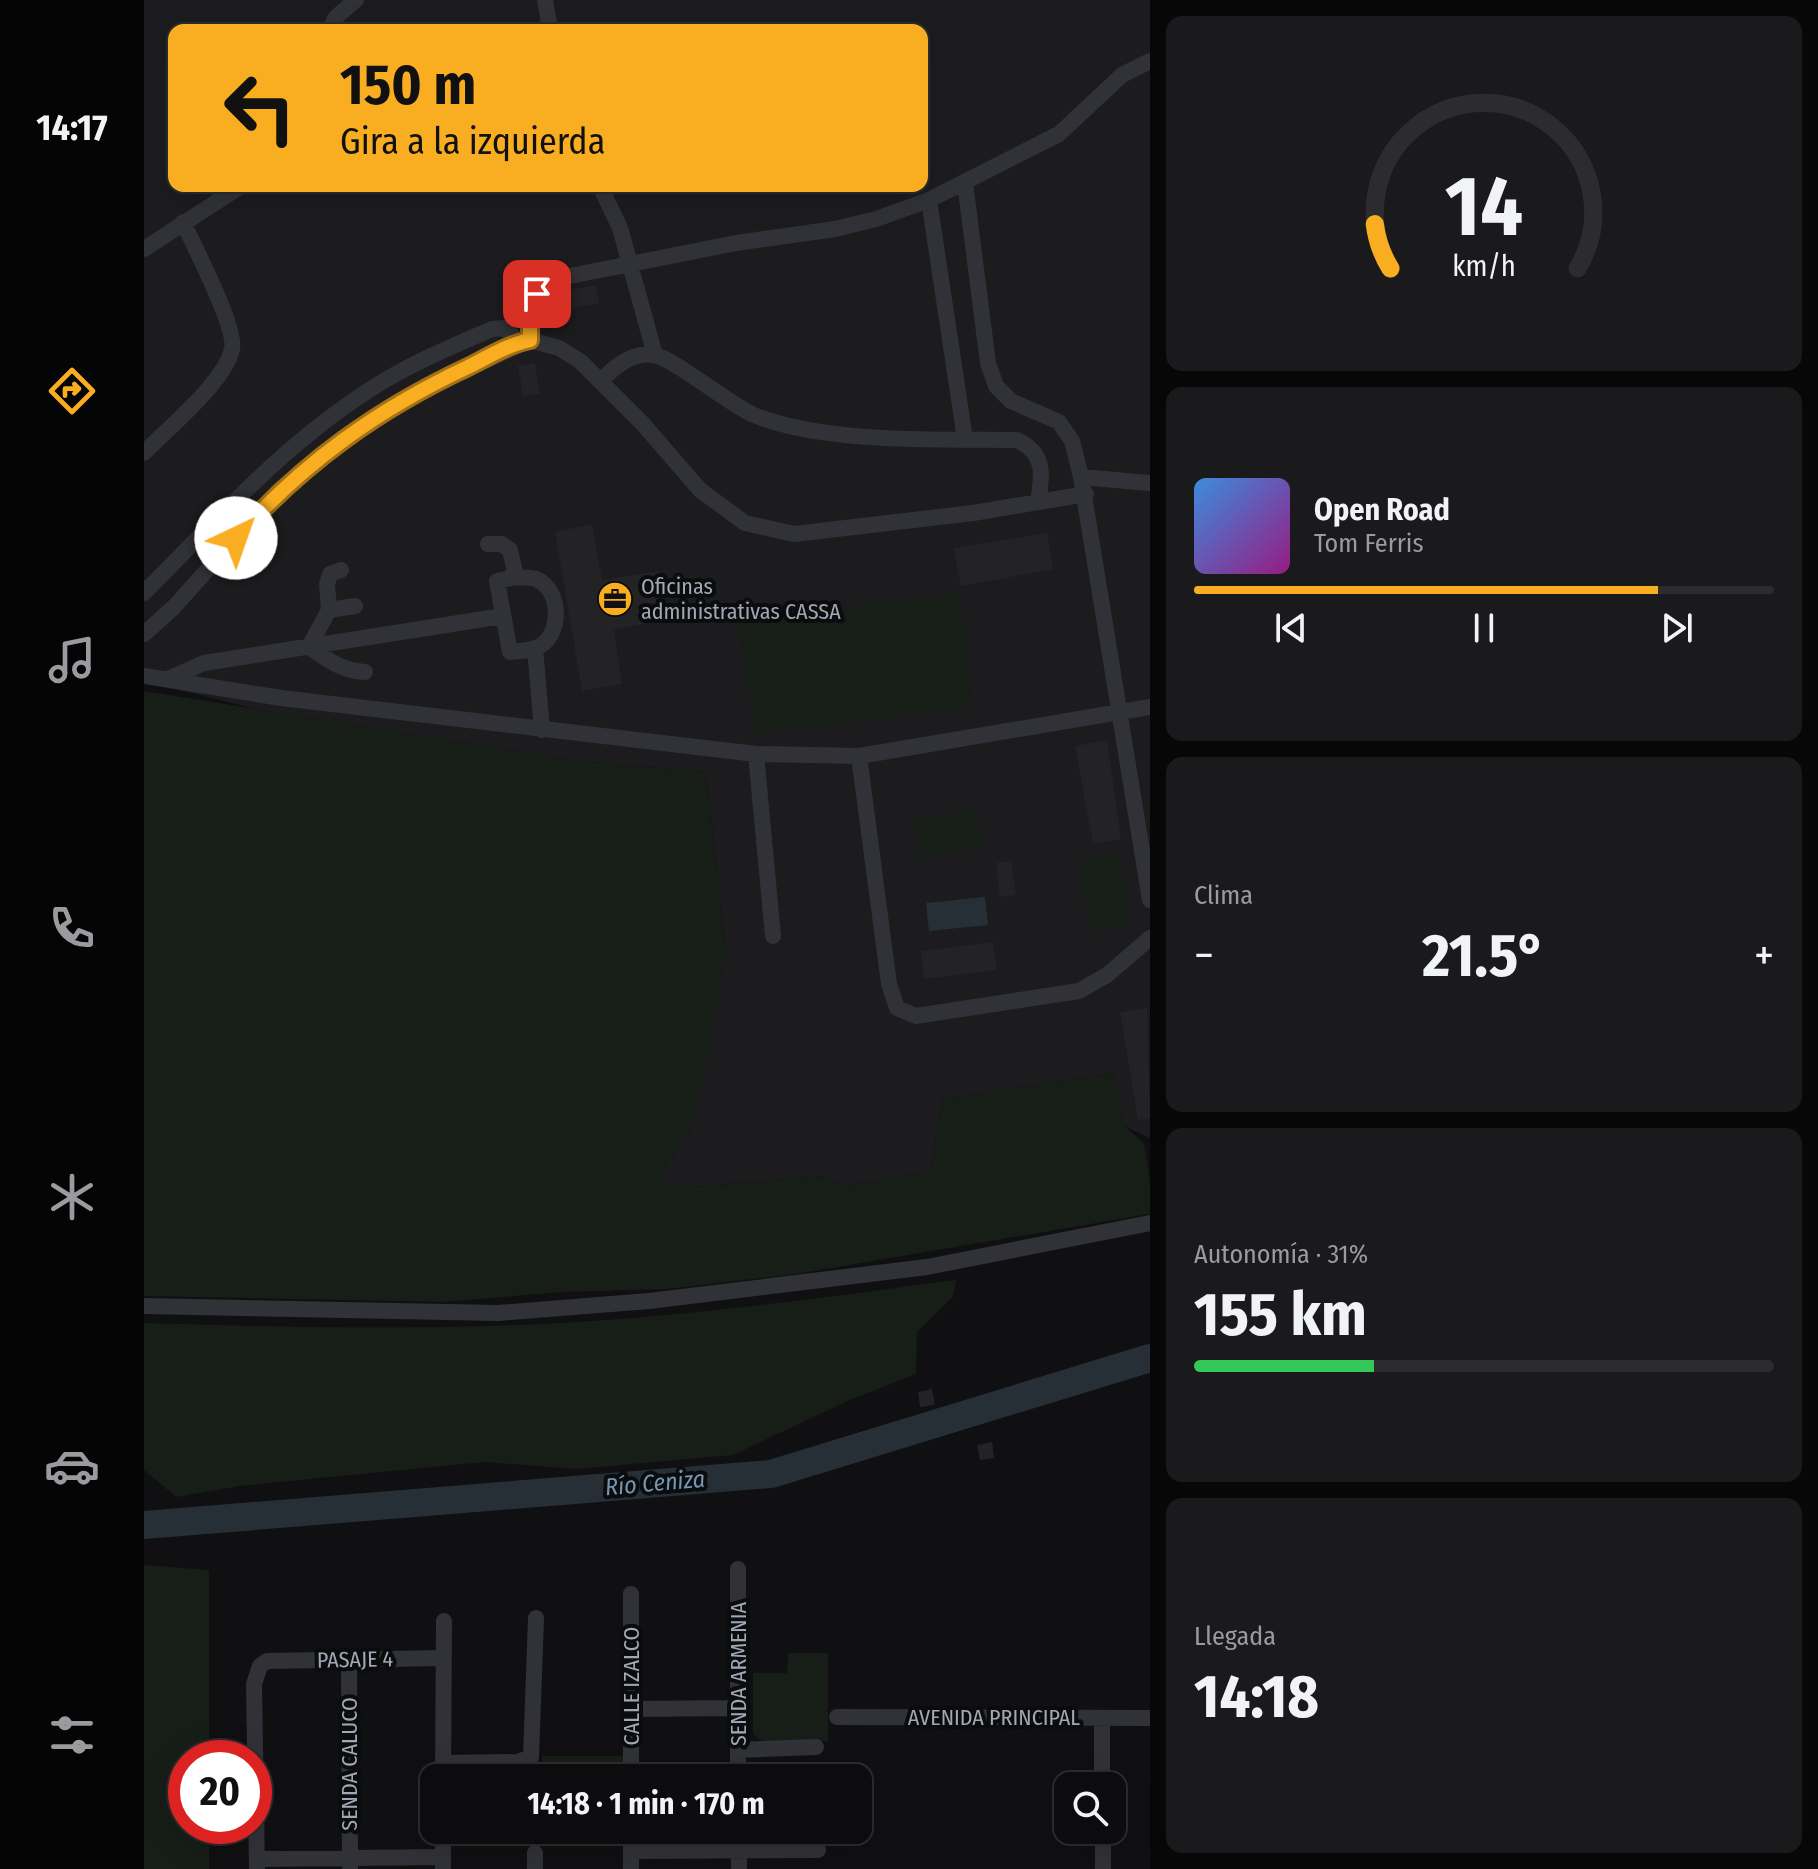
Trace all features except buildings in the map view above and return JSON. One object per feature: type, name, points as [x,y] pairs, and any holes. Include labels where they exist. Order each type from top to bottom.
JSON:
[{"type":"street","points":[[332,24],[356,0]]},
{"type":"street","points":[[545,0],[549,24]]},
{"type":"street","points":[[525,341],[537,294],[551,283],[632,263],[835,229],[929,200],[1059,134],[1122,75],[1150,61]]},
{"type":"street","points":[[965,183],[988,363],[996,386],[1011,401],[1059,422],[1072,441],[1086,494],[1150,900]]},
{"type":"street","points":[[144,249],[231,192]]},
{"type":"street","points":[[603,192],[632,263],[655,355]]},
{"type":"street","points":[[929,200],[965,439]]},
{"type":"street","points":[[144,453],[226,369],[233,346],[228,324],[183,222]]},
{"type":"street","points":[[144,593],[257,478],[331,417],[382,382],[492,329],[504,328],[525,341],[559,348],[580,361],[700,490],[745,523],[794,534],[1086,494]]},
{"type":"street","points":[[144,634],[174,607],[278,491],[342,439],[397,402],[525,341]]},
{"type":"street","points":[[601,381],[616,366],[633,357],[655,355],[755,415],[796,427],[880,437],[1017,440],[1032,447],[1040,460],[1042,477],[1038,501]]},
{"type":"street","points":[[1081,477],[1150,483]]},
{"type":"street","points":[[488,544],[502,544],[510,550],[516,577]]},
{"type":"street","points":[[309,647],[329,610],[327,584],[330,574],[341,570]]},
{"type":"street","points":[[516,577],[536,579],[548,590],[555,606],[556,625],[548,640],[535,648],[510,652],[503,616],[497,581],[516,577]]},
{"type":"street","points":[[329,610],[355,606]]},
{"type":"street","points":[[168,679],[204,663],[503,616]]},
{"type":"street","points":[[309,647],[333,664],[350,671],[365,672]]},
{"type":"street","points":[[535,648],[542,730]]},
{"type":"street","points":[[144,676],[281,698],[756,754],[859,756],[994,736],[1150,707]]},
{"type":"street","points":[[756,754],[773,936]]},
{"type":"street","points":[[859,756],[889,984],[897,1008],[916,1016],[1079,991],[1107,975],[1150,938]]},
{"type":"street","points":[[144,1306],[498,1313],[649,1301],[927,1267],[1150,1223]]},
{"type":"street","name":"SENDA ARMENIA","points":[[738,1569],[738,1764]]},
{"type":"street","name":"CALLE IZALCO","points":[[631,1594],[631,1764]]},
{"type":"street","points":[[499,1764],[531,1757],[536,1618]]},
{"type":"street","points":[[443,1764],[444,1621]]},
{"type":"street","name":"PASAJE 4","points":[[257,1864],[255,1673],[267,1661],[443,1658]]},
{"type":"street","name":"SENDA CALUCO","points":[[349,1659],[350,1864]]},
{"type":"street","points":[[631,1709],[738,1708]]},
{"type":"street","name":"AVENIDA PRINCIPAL","points":[[837,1717],[1150,1718]]},
{"type":"street","points":[[1102,1718],[1102,1772]]},
{"type":"street","points":[[738,1750],[816,1747]]},
{"type":"street","points":[[631,1844],[631,1869]]},
{"type":"street","points":[[739,1844],[739,1869]]},
{"type":"street","points":[[1103,1844],[1103,1869]]},
{"type":"street","points":[[631,1851],[818,1850]]},
{"type":"street","points":[[257,1864],[443,1863]]},
{"type":"shaded area","points":[[144,0],[1150,0],[1150,1138],[1124,1126],[1113,1073],[942,1099],[931,1171],[846,1186],[821,1176],[682,1188],[659,1175],[692,1129],[726,954],[706,772],[578,761],[260,710],[144,681]]},
{"type":"shaded area","points":[[960,593],[973,708],[754,734],[737,618]]},
{"type":"shaded area","points":[[144,691],[578,761],[706,772],[726,954],[705,1077],[692,1129],[659,1175],[682,1188],[821,1176],[846,1186],[931,1171],[942,1099],[1114,1073],[1124,1126],[1144,1143],[1150,1181],[1150,1214],[796,1274],[667,1289],[563,1292],[444,1302],[144,1296]]},
{"type":"shaded area","points":[[976,809],[982,847],[919,857],[913,819]]},
{"type":"shaded area","points":[[1119,852],[1130,926],[1089,931],[1079,858]]},
{"type":"shaded area","points":[[985,897],[988,925],[929,931],[926,903]]},
{"type":"shaded area","points":[[956,1280],[953,1297],[917,1332],[916,1374],[850,1400],[733,1455],[576,1469],[484,1462],[240,1486],[176,1497],[144,1470],[144,1323],[292,1327],[539,1324],[696,1312]]},
{"type":"shaded area","points":[[144,1565],[209,1570],[209,1740],[168,1740],[168,1844],[209,1844],[209,1869],[144,1869]]},
{"type":"shaded area","points":[[788,1653],[828,1653],[828,1741],[763,1742],[753,1734],[753,1673],[787,1673]]},
{"type":"shaded area","points":[[542,1756],[626,1756],[626,1764],[542,1764]]},
{"type":"waterway","name":"Río Ceniza","points":[[144,1525],[771,1474],[1150,1358]]},
{"type":"place","name":"Oficinas administrativas CASSA","points":[[615,599]]},
{"type":"route","points":[[236,538],[278,491],[342,439],[397,402],[520,342],[530,340],[530,312],[537,294]]}]
